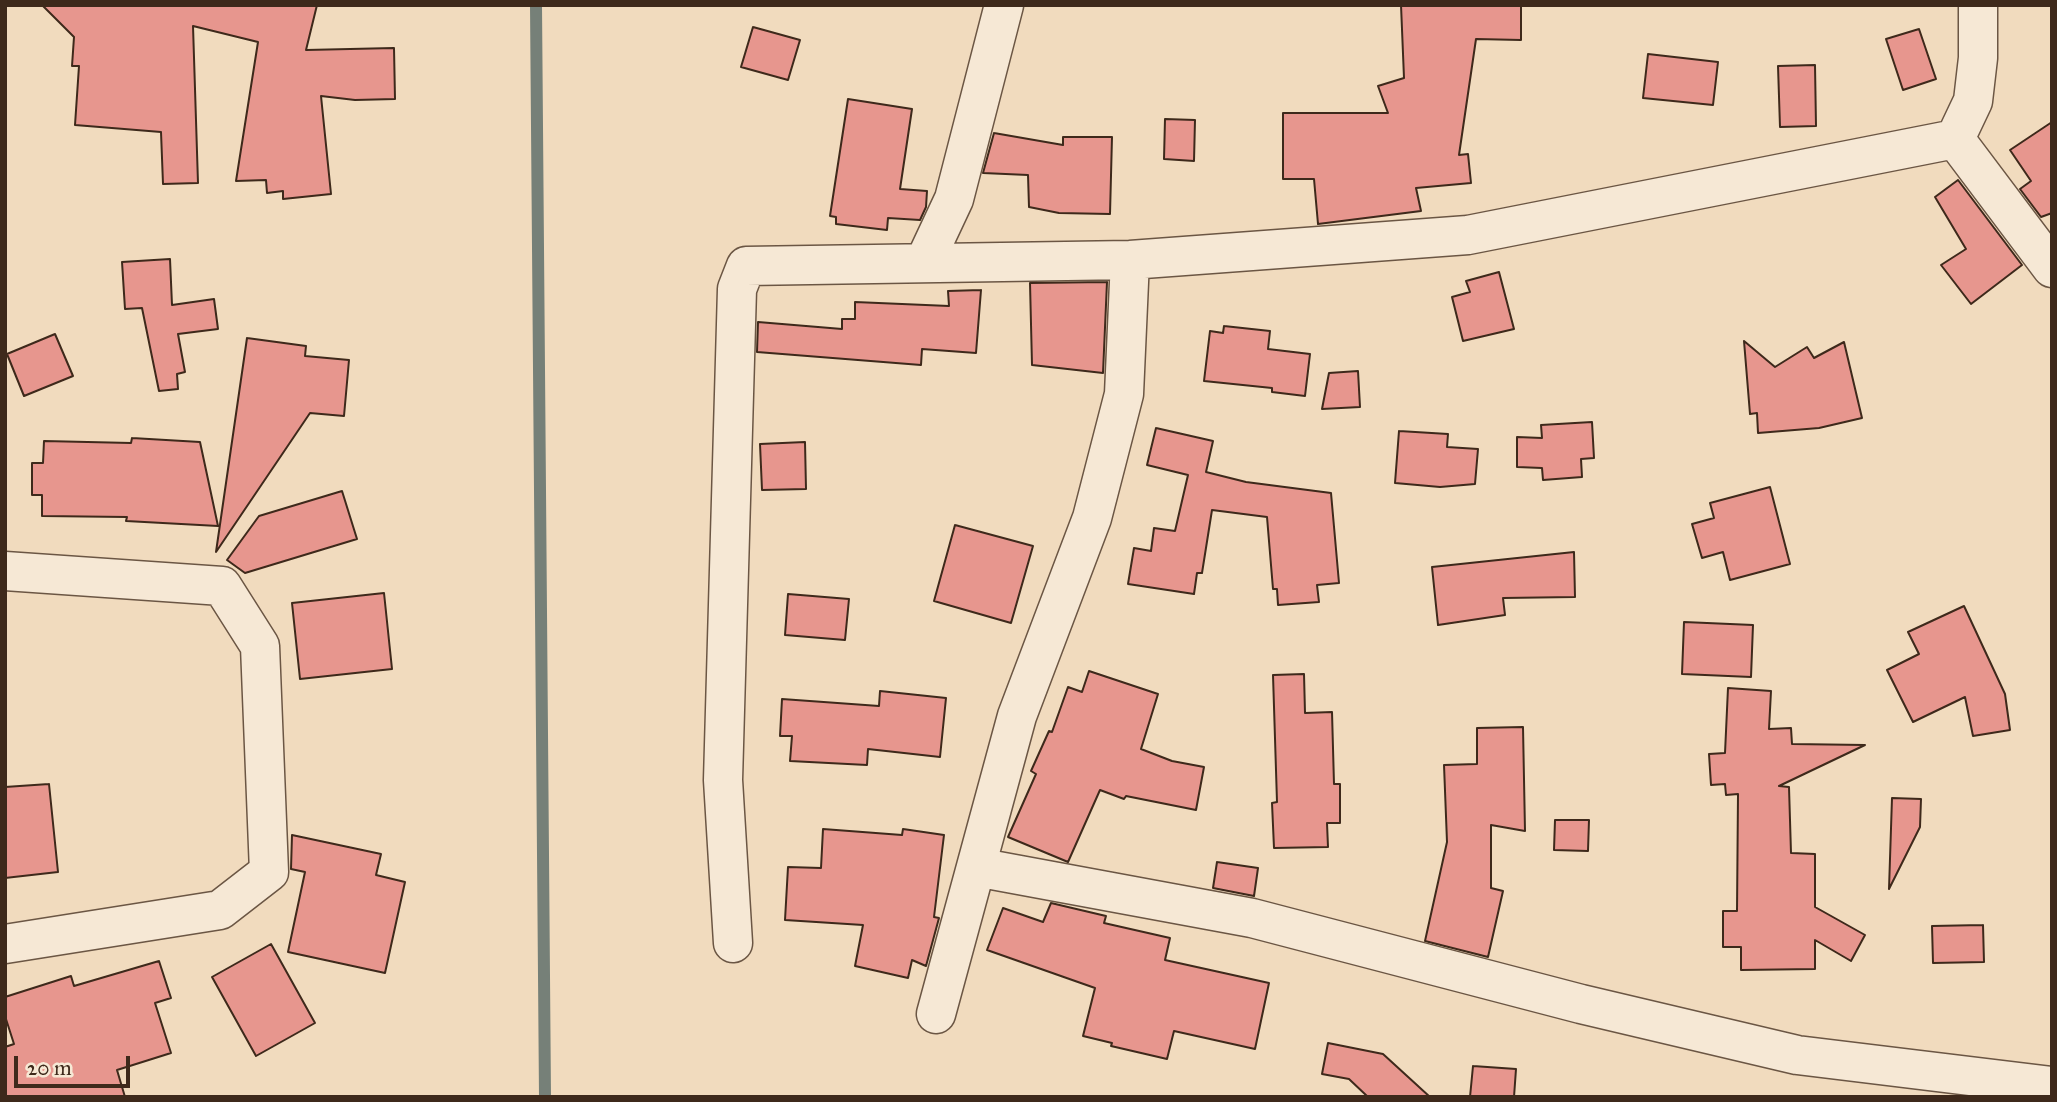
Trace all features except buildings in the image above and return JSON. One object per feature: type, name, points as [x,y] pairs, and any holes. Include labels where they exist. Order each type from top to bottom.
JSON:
[{"type":"street","points":[[924,263],[954,199],[1004,5]]},
{"type":"street","points":[[1955,139],[1973,100],[1978,58],[1978,5]]},
{"type":"street","points":[[733,943],[723,780],[737,289],[746,266],[1130,260],[1468,235],[1955,139]]},
{"type":"street","points":[[1955,139],[2052,268]]},
{"type":"street","points":[[936,1014],[1017,716],[1092,518],[1121,406],[1130,260]]},
{"type":"street","points":[[5,571],[222,586],[260,646],[269,872],[220,911],[5,944]]},
{"type":"street","points":[[976,867],[1252,918],[1568,1001],[1797,1055],[2052,1086]]},
{"type":"waterway","points":[[536,5],[545,1097]]}]
